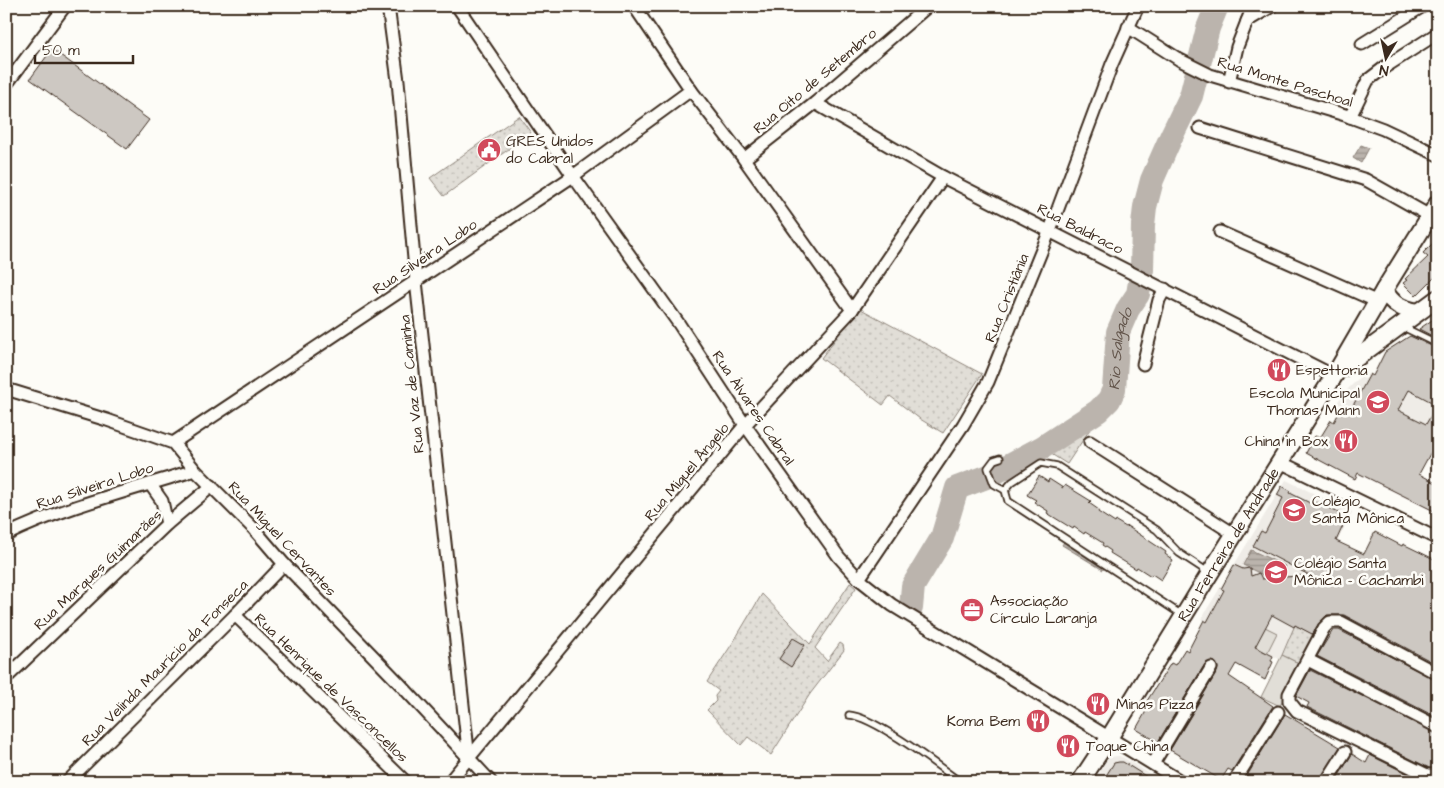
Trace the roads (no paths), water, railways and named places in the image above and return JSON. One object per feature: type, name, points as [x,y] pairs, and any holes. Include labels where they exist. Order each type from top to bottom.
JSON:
[{"type":"street","points":[[6,85],[65,6]]},
{"type":"street","name":"Rua Vaz de Caminha","points":[[388,6],[398,81],[416,281],[469,759]]},
{"type":"street","name":"Rua Álvares Cabral","points":[[457,6],[573,176],[678,324],[745,425],[840,557],[859,579],[899,609],[1182,782]]},
{"type":"street","points":[[634,6],[691,90],[744,159],[852,310]]},
{"type":"street","name":"Rua Oito de Setembro","points":[[744,159],[815,103],[928,6]]},
{"type":"street","name":"Rua Cristiânia","points":[[859,579],[963,425],[981,395],[998,359],[1128,27],[1138,6]]},
{"type":"street","points":[[1229,82],[1237,47],[1253,6]]},
{"type":"street","points":[[1247,21],[1272,6]]},
{"type":"street","points":[[1362,44],[1423,6]]},
{"type":"street","name":"Rua Monte Paschoal","points":[[1128,27],[1180,60],[1210,75],[1350,117],[1383,129],[1438,155]]},
{"type":"street","points":[[1350,117],[1368,80],[1438,33]]},
{"type":"street","name":"Rua Silveira Lobo","points":[[173,443],[573,176],[691,90]]},
{"type":"street","name":"Rua Baldraco","points":[[815,103],[943,177],[1334,376]]},
{"type":"street","points":[[1200,128],[1366,180],[1434,210]]},
{"type":"street","name":"Rua Miguel Ângelo","points":[[449,782],[745,425],[852,310],[943,177]]},
{"type":"street","name":"Rua Ferreira de Andrade","points":[[1080,782],[1334,376],[1434,210]]},
{"type":"street","points":[[1220,232],[1390,299],[1403,309],[1418,312]]},
{"type":"street","points":[[1143,364],[1162,288]]},
{"type":"street","points":[[1334,376],[1438,298]]},
{"type":"street","points":[[6,389],[107,420],[173,443]]},
{"type":"street","points":[[1090,442],[1234,534]]},
{"type":"street","name":"Rua Miguel Cervantes","points":[[173,443],[195,470],[254,529],[284,564],[491,782]]},
{"type":"street","points":[[1280,462],[1438,539]]},
{"type":"street","name":"Rua Silveira Lobo","points":[[6,535],[57,513],[195,470]]},
{"type":"street","points":[[150,484],[162,502],[167,524]]},
{"type":"street","name":"Rua Marques Guimarães","points":[[6,678],[167,524],[212,486]]},
{"type":"street","name":"Rua Velinda Maurício da Fonseca","points":[[67,782],[284,564]]},
{"type":"street","name":"Rua Henrique de Vasconcellos","points":[[235,615],[406,782]]},
{"type":"street","points":[[1438,674],[1341,622],[1330,622],[1324,628],[1289,694],[1289,701],[1297,710],[1427,775],[1438,775]]},
{"type":"street","points":[[1308,660],[1438,727]]},
{"type":"street","points":[[1153,764],[1212,668]]},
{"type":"street","points":[[1234,782],[1278,712]]},
{"type":"street","points":[[1326,782],[1345,752]]},
{"type":"lane","points":[[1401,326],[1438,344]]},
{"type":"lane","points":[[1000,458],[988,465],[988,470],[994,484],[1005,490],[1008,501],[1184,616]]},
{"type":"lane","points":[[1005,490],[1012,482],[1042,462],[1057,466],[1158,530],[1179,553],[1210,573]]},
{"type":"lane","points":[[849,715],[858,716],[913,748],[960,782]]},
{"type":"waterway","name":"Rio Salgado","points":[[911,608],[913,586],[942,538],[957,488],[989,476],[1043,447],[1098,411],[1109,400],[1114,389],[1118,332],[1128,309],[1138,294],[1142,270],[1145,207],[1152,180],[1191,96],[1208,28],[1217,6]]},
{"type":"place","name":"GRES Unidos do Cabral","points":[[489,150]]},
{"type":"place","name":"Espettoria","points":[[1279,370]]},
{"type":"place","name":"Escola Municipal Thomas Mann","points":[[1378,402]]},
{"type":"place","name":"China in Box","points":[[1346,441]]},
{"type":"place","name":"Colégio Santa Mônica","points":[[1294,510]]},
{"type":"place","name":"Colégio Santa Mônica - Cachambi","points":[[1276,572]]},
{"type":"place","name":"Associação Círculo Laranja","points":[[972,610]]},
{"type":"place","name":"Minas Pizza","points":[[1098,704]]},
{"type":"place","name":"Koma Bem","points":[[1038,721]]},
{"type":"place","name":"Toque China","points":[[1068,746]]}]
